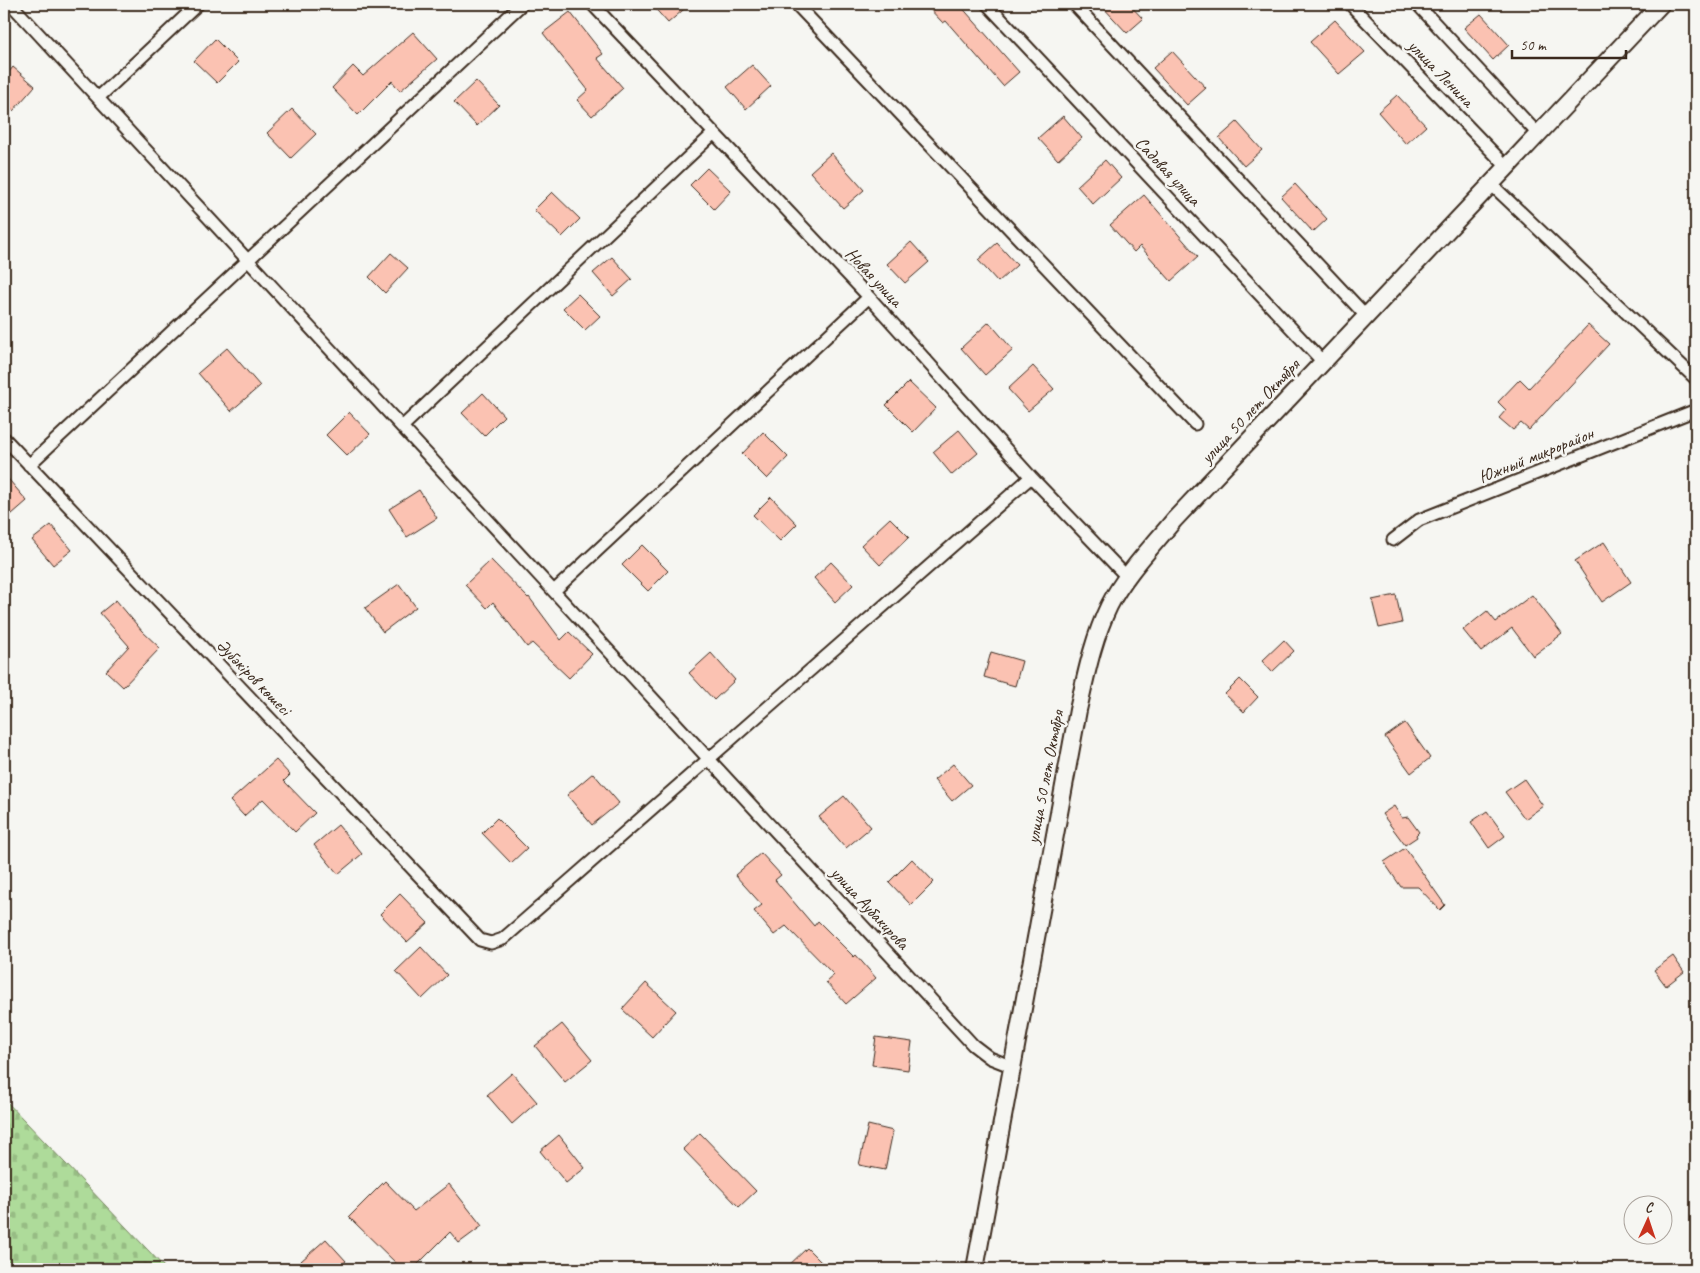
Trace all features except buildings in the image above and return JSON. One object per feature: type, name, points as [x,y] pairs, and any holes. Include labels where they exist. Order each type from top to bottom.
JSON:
[{"type":"main road","name":"улица 50 лет Октября","points":[[975,1269],[1078,710],[1090,657],[1109,606],[1127,577],[1174,520],[1661,4]]},
{"type":"street","name":"улица Аубакирова","points":[[10,4],[972,1045],[990,1058],[1013,1067]]},
{"type":"street","points":[[98,98],[198,4]]},
{"type":"street","points":[[29,465],[522,4]]},
{"type":"street","name":"Новая улица","points":[[592,4],[869,297],[1031,477],[1127,577]]},
{"type":"street","points":[[796,4],[1195,424]]},
{"type":"street","name":"Садовая улица","points":[[987,4],[1323,362]]},
{"type":"street","points":[[1074,4],[1367,317]]},
{"type":"street","name":"улица Ленина","points":[[1350,4],[1507,167]]},
{"type":"street","name":"улица Ленина","points":[[1417,4],[1538,134]]},
{"type":"street","points":[[402,427],[714,133]]},
{"type":"street","points":[[1491,184],[1696,379]]},
{"type":"street","points":[[554,592],[869,297]]},
{"type":"street","name":"Южный микрорайон","points":[[1394,540],[1419,520],[1696,410]]},
{"type":"street","name":"Әубәкіров көшесі","points":[[4,438],[480,940],[492,943],[503,939],[709,760]]},
{"type":"street","points":[[709,760],[1031,477]]},
{"type":"green space","points":[[4,1099],[166,1269],[4,1269]]}]
